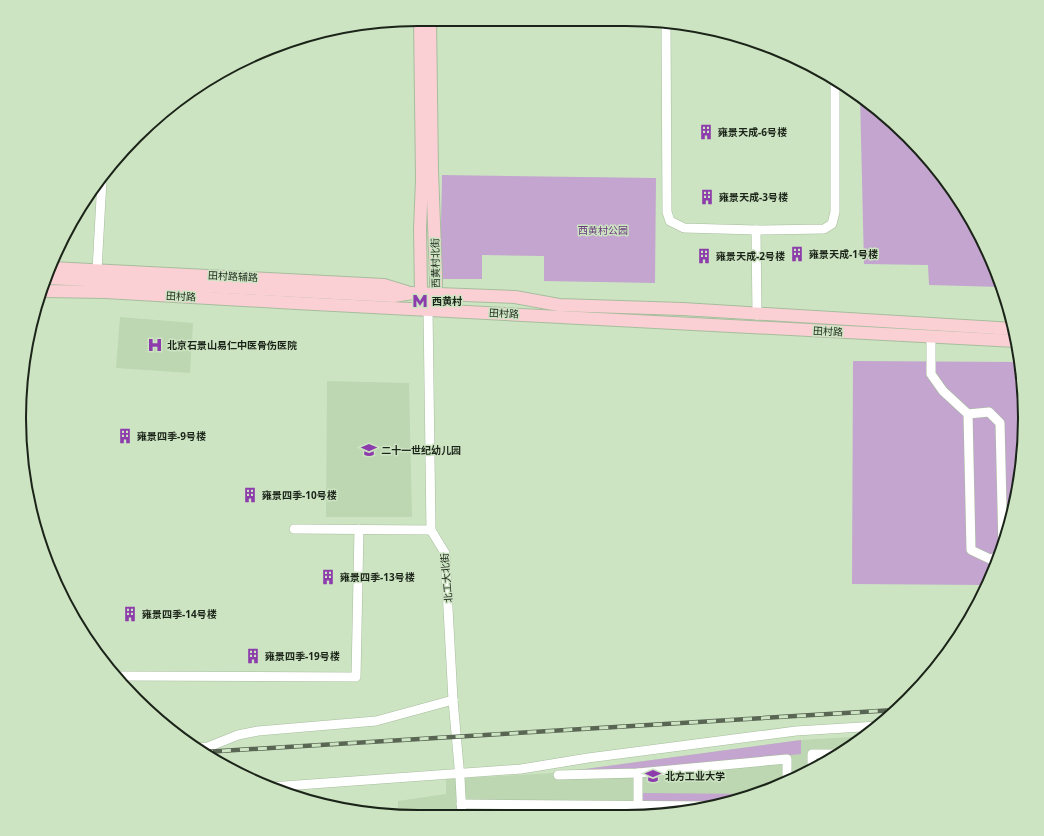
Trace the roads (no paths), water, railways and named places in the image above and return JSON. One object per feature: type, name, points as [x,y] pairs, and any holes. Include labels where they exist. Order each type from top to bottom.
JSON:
[{"type":"main road","name":"西黄村北街","points":[[420,26],[422,180],[416,293],[428,309],[436,295],[430,26]]},
{"type":"main road","name":"田村路辅路","points":[[54,274],[97,270],[384,284],[416,293]]},
{"type":"main road","name":"田村路","points":[[54,274],[394,296],[416,293],[515,297],[559,305],[683,310],[757,315],[965,333]]},
{"type":"main road","name":"田村路","points":[[48,290],[428,309],[931,337],[965,333]]},
{"type":"main road","points":[[965,333],[1008,330]]},
{"type":"main road","points":[[965,333],[1010,340]]},
{"type":"street","points":[[666,28],[666,212],[670,221],[684,228],[756,230],[824,229],[832,224],[834,212],[835,87]]},
{"type":"street","points":[[97,270],[102,187]]},
{"type":"street","points":[[756,230],[757,315]]},
{"type":"street","points":[[294,529],[431,530],[428,309]]},
{"type":"street","points":[[931,337],[931,374],[943,391],[968,414],[971,550],[991,559]]},
{"type":"street","points":[[968,414],[989,412],[1000,423],[1002,527]]},
{"type":"street","points":[[123,676],[356,677],[359,529]]},
{"type":"street","name":"北工大北街","points":[[431,530],[446,553],[453,700],[462,810]]},
{"type":"street","points":[[204,747],[238,735],[258,731],[376,721],[453,700]]},
{"type":"street","points":[[284,786],[460,776],[796,731],[868,727]]},
{"type":"street","points":[[812,763],[812,754],[827,754]]},
{"type":"street","points":[[558,775],[638,774],[787,759],[787,775]]},
{"type":"street","points":[[638,774],[638,806]]},
{"type":"street","points":[[461,804],[638,806],[650,809]]},
{"type":"railway","points":[[213,751],[887,711]]},
{"type":"place","name":"雍景天成-6号楼","points":[[706,132]]},
{"type":"place","name":"雍景天成-3号楼","points":[[707,197]]},
{"type":"place","name":"雍景天成-1号楼","points":[[797,254]]},
{"type":"place","name":"雍景天成-2号楼","points":[[704,256]]},
{"type":"place","name":"西黄村","points":[[420,301]]},
{"type":"place","name":"北京石景山易仁中医骨伤医院","points":[[155,345]]},
{"type":"place","name":"雍景四季-9号楼","points":[[125,436]]},
{"type":"place","name":"二十一世纪幼儿园","points":[[369,450]]},
{"type":"place","name":"雍景四季-10号楼","points":[[250,495]]},
{"type":"place","name":"雍景四季-13号楼","points":[[328,577]]},
{"type":"place","name":"雍景四季-14号楼","points":[[130,614]]},
{"type":"place","name":"雍景四季-19号楼","points":[[253,656]]},
{"type":"place","name":"北方工业大学","points":[[653,776]]},
{"type":"park label","name":"西黄村公园","points":[[603,230]]}]
